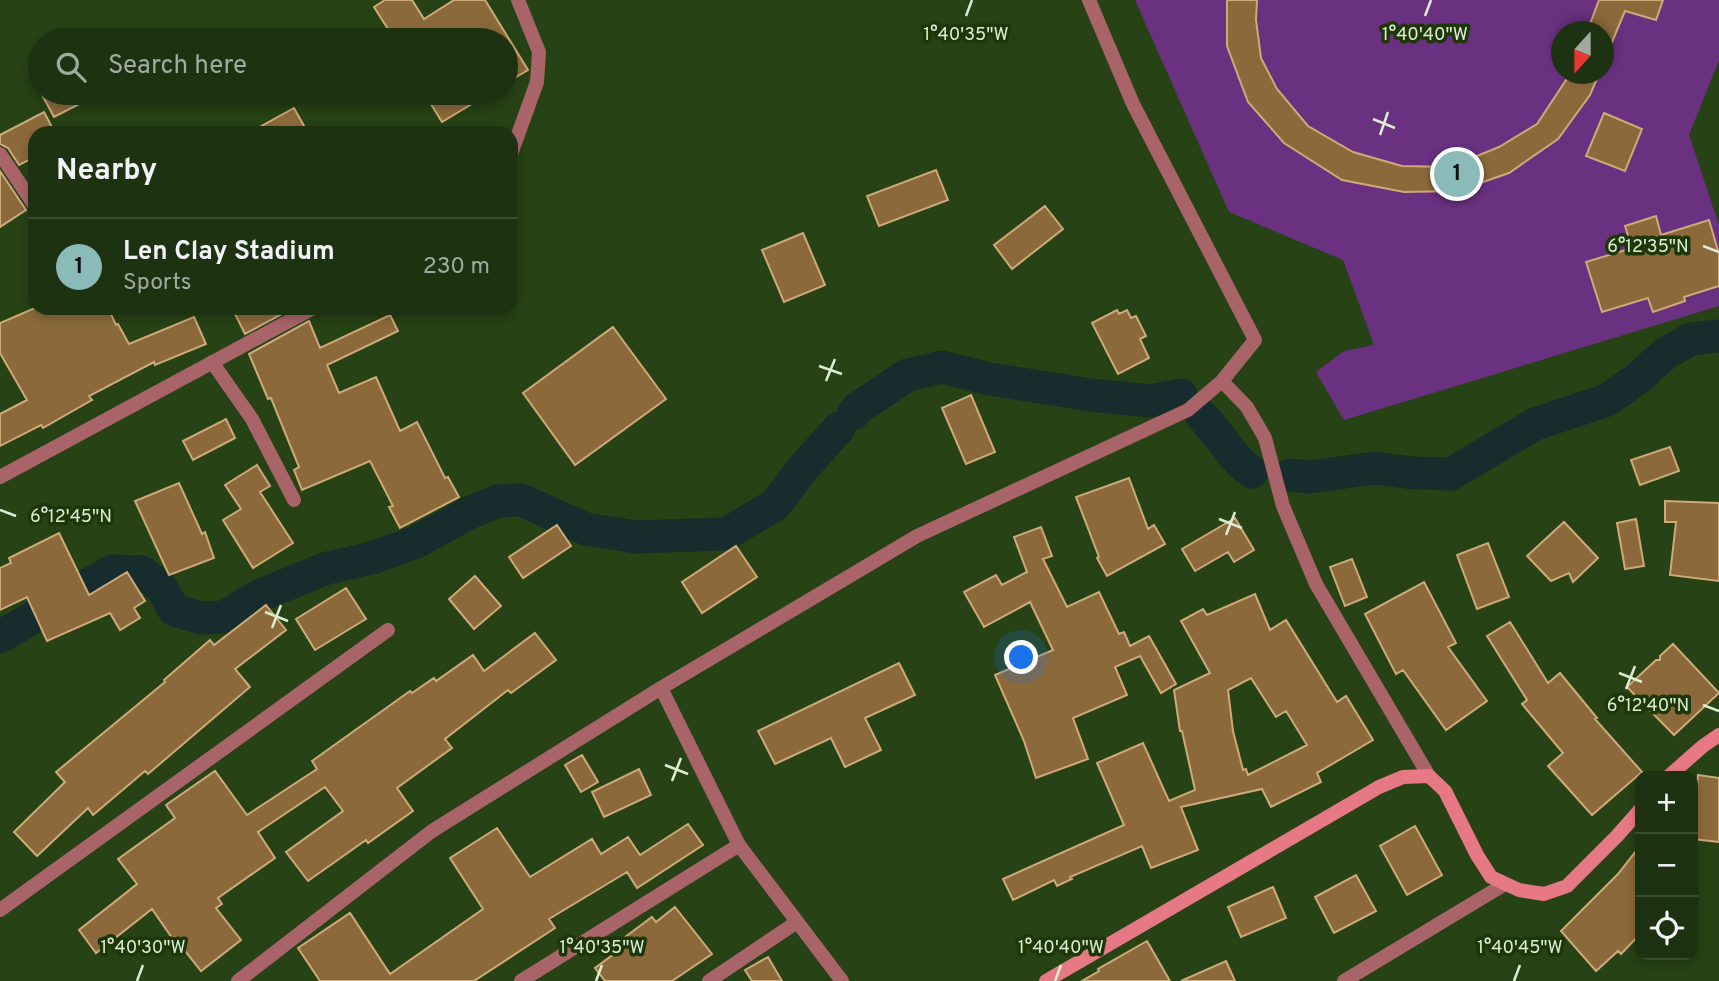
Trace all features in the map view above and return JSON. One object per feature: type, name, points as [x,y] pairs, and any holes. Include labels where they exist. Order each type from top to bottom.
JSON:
[{"type":"street","points":[[518,0],[540,52],[537,82],[518,135]]},
{"type":"street","points":[[238,981],[432,831],[661,688],[918,536],[1188,410],[1222,381],[1255,340],[1133,104],[1089,0]]},
{"type":"street","points":[[0,153],[28,195]]},
{"type":"street","points":[[0,477],[300,315]]},
{"type":"street","points":[[212,362],[252,419],[294,500]]},
{"type":"street","points":[[1222,381],[1247,407],[1265,438],[1283,506],[1316,584],[1429,776],[1445,791],[1491,877],[1519,890],[1544,894],[1567,886],[1635,816]]},
{"type":"street","points":[[0,910],[388,630]]},
{"type":"street","points":[[661,688],[739,845],[842,981]]},
{"type":"street","points":[[1675,771],[1719,735]]},
{"type":"street","points":[[1046,981],[1379,787],[1403,777],[1429,776]]},
{"type":"street","points":[[521,981],[739,845]]},
{"type":"street","points":[[1344,981],[1505,884]]},
{"type":"street","points":[[709,981],[797,922]]},
{"type":"shaded area","points":[[1135,0],[1719,0],[1719,60],[1689,135],[1719,225],[1719,306],[1344,420],[1316,372],[1344,351],[1374,345],[1343,260],[1229,212]]},
{"type":"building","points":[[385,0],[412,0],[424,19],[454,0],[485,0],[502,28],[387,28],[374,7]]},
{"type":"building","points":[[1227,0],[1257,0],[1256,20],[1261,58],[1277,89],[1308,126],[1353,152],[1402,166],[1450,167],[1499,147],[1537,124],[1563,84],[1595,84],[1590,95],[1558,139],[1509,173],[1457,191],[1404,192],[1342,180],[1284,143],[1248,102],[1227,46]]},
{"type":"building","points":[[1599,0],[1663,0],[1656,20],[1625,11],[1614,37],[1614,21],[1591,21]]},
{"type":"building","points":[[518,54],[528,70],[518,76]]},
{"type":"building","points":[[48,105],[78,105],[54,117]]},
{"type":"building","points":[[431,105],[470,105],[442,122]]},
{"type":"building","points":[[294,108],[304,126],[262,126]]},
{"type":"building","points":[[44,112],[51,126],[28,126],[28,160],[19,165],[8,148],[0,144],[0,135]]},
{"type":"building","points":[[1604,113],[1642,129],[1625,171],[1586,156]]},
{"type":"building","points":[[936,170],[948,200],[879,226],[867,196]]},
{"type":"building","points":[[0,171],[26,210],[0,227]]},
{"type":"building","points":[[1045,206],[1063,229],[1012,269],[994,245]]},
{"type":"building","points":[[1656,216],[1661,235],[1709,220],[1719,254],[1719,286],[1684,297],[1685,301],[1653,312],[1648,298],[1602,312],[1586,262],[1632,248],[1625,226]]},
{"type":"building","points":[[803,233],[825,285],[784,302],[762,250]]},
{"type":"building","points":[[1117,310],[1119,314],[1127,310],[1131,318],[1136,316],[1146,336],[1140,339],[1149,358],[1118,374],[1092,323]]},
{"type":"building","points":[[28,311],[28,315],[111,315],[129,344],[194,317],[206,344],[155,365],[154,362],[89,396],[92,400],[43,428],[41,425],[0,446],[0,414],[27,400],[0,353],[0,323]]},
{"type":"building","points":[[236,315],[280,315],[245,334]]},
{"type":"building","points":[[390,315],[398,331],[327,365],[339,393],[376,377],[400,431],[417,422],[445,478],[448,477],[459,497],[400,528],[389,507],[393,506],[370,461],[302,490],[294,470],[299,467],[271,398],[268,399],[249,354],[309,321],[320,348]]},
{"type":"building","points":[[613,327],[666,399],[575,465],[523,393]]},
{"type":"building","points":[[971,395],[995,452],[966,464],[942,408]]},
{"type":"building","points":[[226,419],[235,438],[193,460],[183,441]]},
{"type":"building","points":[[1670,447],[1679,471],[1640,485],[1631,460]]},
{"type":"building","points":[[257,465],[270,486],[260,492],[293,543],[253,568],[223,520],[241,509],[225,485]]},
{"type":"building","points":[[1129,478],[1148,529],[1154,525],[1165,544],[1107,576],[1097,558],[1099,557],[1076,497]]},
{"type":"building","points":[[179,483],[202,534],[205,532],[214,558],[169,575],[135,501]]},
{"type":"building","points":[[1665,501],[1719,503],[1719,581],[1670,575],[1676,522],[1665,522]]},
{"type":"building","points":[[1235,518],[1254,550],[1234,562],[1228,552],[1195,571],[1182,549]]},
{"type":"building","points":[[1636,519],[1644,566],[1625,569],[1617,523]]},
{"type":"building","points":[[1564,522],[1598,558],[1573,582],[1569,573],[1551,581],[1527,556]]},
{"type":"building","points":[[557,525],[571,546],[523,578],[509,557]]},
{"type":"building","points":[[1041,527],[1052,556],[1043,559],[1067,607],[1099,592],[1119,634],[1124,632],[1130,646],[1149,636],[1176,684],[1161,693],[1140,656],[1115,667],[1127,695],[1073,718],[1088,759],[1036,778],[1024,741],[995,675],[1053,650],[1030,602],[984,627],[964,592],[996,575],[1002,585],[1027,572],[1014,537]]},
{"type":"building","points":[[59,533],[89,595],[127,572],[145,601],[134,608],[140,618],[120,630],[110,613],[47,641],[27,597],[0,610],[0,568],[11,563],[9,558]]},
{"type":"building","points":[[1488,543],[1509,597],[1477,609],[1457,555]]},
{"type":"building","points":[[736,546],[757,577],[702,613],[682,582]]},
{"type":"building","points":[[1352,559],[1367,597],[1345,606],[1330,567]]},
{"type":"building","points":[[475,576],[501,606],[474,629],[449,599]]},
{"type":"building","points":[[1424,582],[1456,643],[1448,647],[1487,701],[1446,730],[1403,670],[1396,674],[1365,614]]},
{"type":"building","points":[[346,588],[366,619],[315,650],[296,619]]},
{"type":"building","points":[[1255,594],[1270,630],[1286,620],[1337,702],[1346,696],[1373,740],[1317,773],[1321,782],[1271,807],[1262,789],[1181,807],[1198,850],[1151,868],[1142,846],[1070,877],[1072,879],[1057,886],[1054,880],[1013,900],[1003,879],[1124,825],[1097,763],[1143,743],[1169,801],[1195,790],[1180,731],[1174,690],[1210,673],[1181,621],[1203,609],[1207,615]],"holes":[[[1251,678],[1276,717],[1286,711],[1307,745],[1248,775],[1246,769],[1243,770],[1233,731],[1228,690]]]},
{"type":"building","points":[[266,605],[286,630],[235,669],[250,687],[148,774],[145,771],[93,815],[88,808],[37,856],[14,832],[65,782],[56,772],[165,682],[164,680],[210,640],[214,645]]},
{"type":"building","points":[[1510,622],[1548,683],[1560,673],[1597,718],[1595,719],[1641,771],[1635,771],[1635,778],[1592,815],[1548,766],[1563,753],[1522,704],[1527,700],[1487,636]]},
{"type":"building","points":[[535,633],[556,660],[511,693],[508,690],[445,739],[452,748],[397,788],[413,811],[308,881],[286,852],[343,811],[325,787],[258,832],[275,858],[218,898],[222,904],[216,908],[241,940],[201,971],[174,937],[172,938],[152,909],[96,953],[79,930],[137,884],[118,859],[175,818],[166,805],[215,771],[247,815],[317,769],[312,761],[410,691],[412,693],[434,678],[436,681],[473,655],[484,671]]},
{"type":"building","points":[[1673,644],[1719,693],[1674,735],[1627,687],[1656,660],[1660,660],[1660,656]]},
{"type":"building","points":[[899,663],[915,695],[865,718],[881,750],[845,767],[831,738],[775,764],[758,731]]},
{"type":"building","points":[[582,755],[598,782],[581,792],[565,765]]},
{"type":"building","points":[[639,769],[651,795],[604,817],[592,792]]},
{"type":"building","points":[[1698,775],[1719,778],[1719,842],[1698,840]]},
{"type":"building","points":[[688,824],[703,845],[637,888],[627,872],[549,919],[555,928],[474,981],[320,981],[298,948],[350,913],[390,974],[483,909],[450,858],[497,828],[530,877],[592,839],[601,854],[628,837],[640,855]]},
{"type":"building","points":[[1415,826],[1442,875],[1407,895],[1380,846]]},
{"type":"building","points":[[1635,852],[1635,939],[1621,954],[1618,951],[1596,971],[1561,931],[1618,874]]},
{"type":"building","points":[[1356,875],[1376,911],[1334,933],[1315,897]]},
{"type":"building","points":[[1273,887],[1286,918],[1241,937],[1228,907]]},
{"type":"building","points":[[675,907],[712,954],[672,981],[605,981],[595,968],[630,942],[625,937],[652,917],[656,922]]},
{"type":"building","points":[[1147,941],[1170,981],[1082,981],[1099,971],[1098,969]]},
{"type":"building","points":[[768,957],[782,981],[752,981],[745,970]]},
{"type":"building","points":[[1226,961],[1235,981],[1181,981]]},
{"type":"waterway","points":[[1290,475],[1310,477],[1374,468],[1451,474],[1535,424],[1607,400],[1637,379],[1666,353],[1691,339],[1719,336]]},
{"type":"waterway","points":[[853,414],[907,375],[942,367],[989,379],[1091,395],[1150,401],[1181,395]]},
{"type":"waterway","points":[[1202,416],[1238,460],[1252,472]]},
{"type":"waterway","points":[[0,637],[112,571],[142,572],[161,587],[174,610],[202,618],[224,617],[261,595],[327,568],[372,558],[416,542],[469,513],[498,501],[521,500],[586,529],[636,537],[726,534],[775,505],[803,468],[839,428]]},
{"type":"place","name":"Len Clay Stadium","points":[[1457,174]]}]
